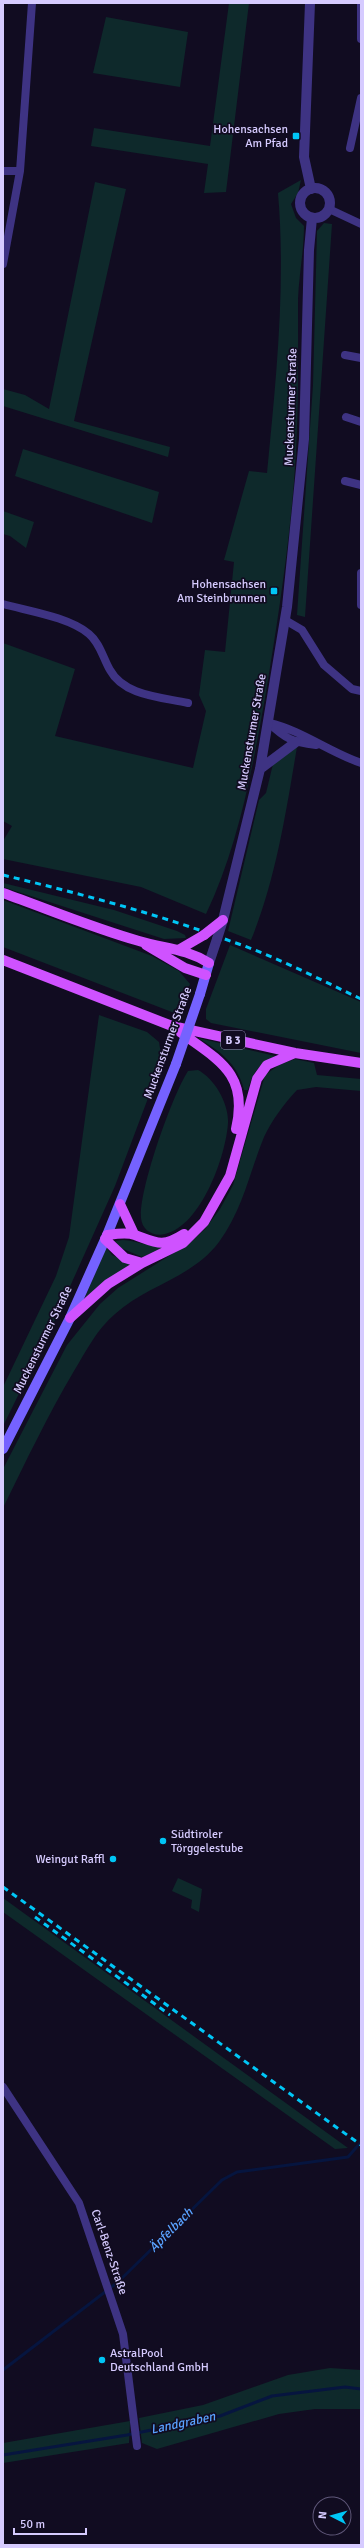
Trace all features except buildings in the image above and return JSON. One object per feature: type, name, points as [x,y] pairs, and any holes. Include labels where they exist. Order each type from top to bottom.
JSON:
[{"type":"main road","points":[[3,893],[140,942],[180,949],[195,954],[209,963]]},
{"type":"main road","points":[[180,949],[204,935],[222,920]]},
{"type":"main road","points":[[140,942],[185,968],[206,975]]},
{"type":"main road","name":"B 3","points":[[3,960],[172,1026],[295,1053],[361,1063]]},
{"type":"main road","name":"Muckensturmer Straße","points":[[3,1449],[70,1318],[120,1204],[176,1064],[209,963]]},
{"type":"main road","points":[[106,1237],[134,1234],[145,1240],[166,1243],[184,1235],[192,1227],[217,1190],[237,1127],[240,1100],[234,1079],[226,1066],[214,1055],[172,1026]]},
{"type":"main road","points":[[70,1318],[108,1284],[142,1263],[183,1243],[204,1222],[230,1176],[257,1079],[267,1065],[295,1053]]},
{"type":"main road","points":[[120,1204],[134,1234]]},
{"type":"main road","points":[[106,1237],[124,1258],[142,1263]]},
{"type":"street","points":[[3,264],[20,171],[32,3]]},
{"type":"street","points":[[310,3],[304,156],[311,189]]},
{"type":"street","points":[[361,3],[361,39]]},
{"type":"street","points":[[350,148],[361,98]]},
{"type":"street","points":[[3,171],[20,171]]},
{"type":"street","points":[[311,189],[325,193],[328,198],[329,209],[322,217],[312,218],[302,212],[300,201],[306,191],[311,189]]},
{"type":"street","points":[[329,209],[361,224]]},
{"type":"street","name":"Muckensturmer Straße","points":[[209,963],[222,920],[260,769],[269,723],[285,620],[297,522],[304,439],[309,250],[312,218]]},
{"type":"street","points":[[344,355],[361,358]]},
{"type":"street","points":[[346,417],[361,422]]},
{"type":"street","points":[[345,481],[361,486]]},
{"type":"street","points":[[361,573],[361,605]]},
{"type":"street","points":[[3,604],[82,629],[95,640],[115,678],[123,686],[134,691],[188,703]]},
{"type":"street","points":[[285,620],[302,630],[324,665],[352,689],[361,691]]},
{"type":"street","points":[[269,723],[282,737],[296,742],[322,746]]},
{"type":"street","points":[[269,723],[286,727],[322,746],[361,763]]},
{"type":"street","points":[[260,769],[296,742]]},
{"type":"street","name":"Carl-Benz-Straße","points":[[3,2087],[80,2203],[123,2334],[136,2443]]},
{"type":"green space","points":[[229,3],[249,3],[226,192],[204,193],[208,164],[91,146],[94,128],[210,146]]},
{"type":"green space","points":[[106,17],[188,32],[180,87],[93,73]]},
{"type":"green space","points":[[301,180],[298,193],[291,204],[296,218],[304,226],[298,299],[297,436],[292,509],[278,617],[255,753],[243,808],[227,862],[206,914],[141,887],[3,859],[3,841],[12,826],[3,821],[3,643],[75,669],[55,736],[193,768],[206,711],[199,695],[205,650],[225,652],[234,562],[224,560],[249,471],[267,473],[279,333],[281,263],[278,193]]},
{"type":"green space","points":[[95,182],[126,189],[74,421],[170,447],[168,457],[3,406],[3,389],[25,395],[49,409]]},
{"type":"green space","points":[[324,223],[332,224],[305,617],[297,615],[313,385],[317,231]]},
{"type":"green space","points":[[23,449],[159,492],[152,523],[15,476]]},
{"type":"green space","points":[[3,511],[34,522],[26,548],[10,536],[3,534]]},
{"type":"green space","points":[[297,747],[274,869],[260,917],[251,940],[228,931],[259,800],[266,793],[273,764]]},
{"type":"green space","points":[[3,883],[114,910],[177,931],[185,935],[186,938],[164,939],[3,887]]},
{"type":"green space","points":[[3,900],[152,956],[179,971],[190,984],[177,1014],[3,947]]},
{"type":"green space","points":[[230,945],[361,1002],[361,1053],[211,1023],[206,1019],[206,1009]]},
{"type":"green space","points":[[99,1015],[147,1032],[159,1042],[162,1061],[115,1186],[51,1329],[3,1426],[3,1387],[56,1276],[69,1237]]},
{"type":"green space","points":[[198,1038],[275,1056],[260,1066],[254,1074],[248,1090],[244,1090],[237,1073],[227,1059],[221,1053]]},
{"type":"green space","points":[[295,1059],[314,1063],[317,1075],[361,1079],[361,1091],[316,1087],[297,1090],[292,1095],[275,1118],[264,1137],[240,1204],[219,1242],[208,1254],[183,1273],[128,1304],[115,1314],[97,1333],[55,1404],[3,1508],[3,1469],[67,1345],[100,1304],[118,1288],[191,1242],[205,1229],[220,1209],[233,1185],[265,1075],[279,1065]]},
{"type":"green space","points":[[198,1070],[210,1079],[220,1093],[228,1116],[226,1137],[217,1171],[200,1204],[190,1218],[178,1228],[165,1234],[161,1235],[152,1233],[143,1226],[141,1218],[145,1186],[158,1143],[181,1083],[188,1071]]},
{"type":"green space","points":[[123,1240],[165,1247],[142,1257],[121,1248],[115,1241]]},
{"type":"green space","points":[[106,1247],[112,1255],[132,1264],[84,1300]]},
{"type":"green space","points":[[178,1878],[202,1889],[199,1912],[191,1908],[192,1900],[172,1891]]},
{"type":"green space","points":[[3,1898],[348,2148],[335,2149],[3,1912]]},
{"type":"green space","points":[[330,2368],[361,2370],[361,2409],[315,2409],[279,2414],[157,2449],[142,2443],[139,2418],[203,2405],[288,2375]]},
{"type":"green space","points":[[130,2421],[129,2443],[3,2463],[3,2443]]},
{"type":"waterway","name":"Äpfelbach","points":[[3,2370],[118,2282],[222,2180],[237,2172],[348,2157],[361,2142]]},
{"type":"waterway","name":"Landgraben","points":[[3,2455],[127,2435],[220,2416],[272,2396],[345,2387],[361,2389]]},
{"type":"railway","points":[[3,875],[119,905],[205,932],[266,954],[361,999]]},
{"type":"railway","points":[[3,1887],[361,2145]]},
{"type":"railway","points":[[35,1917],[170,2015]]},
{"type":"place","name":"Hohensachsen Am Pfad","points":[[296,136]]},
{"type":"place","name":"Hohensachsen Am Steinbrunnen","points":[[274,591]]},
{"type":"place","name":"Südtiroler Törggelestube","points":[[163,1841]]},
{"type":"place","name":"Weingut Raffl","points":[[113,1859]]},
{"type":"place","name":"AstralPool Deutschland GmbH","points":[[102,2360]]}]
